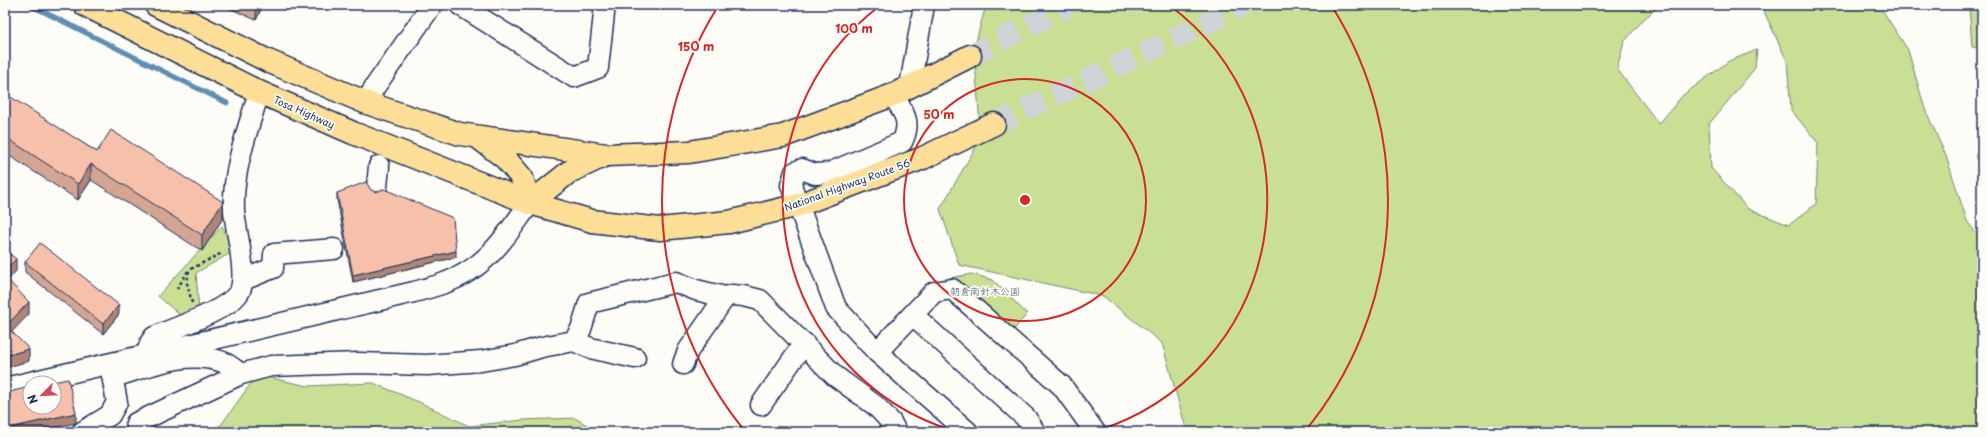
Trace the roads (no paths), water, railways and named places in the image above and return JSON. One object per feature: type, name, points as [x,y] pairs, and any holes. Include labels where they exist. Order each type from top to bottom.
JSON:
[{"type":"highway","name":"Tosa Highway","points":[[85,5],[259,92],[353,133],[530,202]]},
{"type":"highway","points":[[156,5],[268,61],[367,103],[460,134],[478,138],[606,155],[689,152],[783,136],[902,90],[970,56]]},
{"type":"highway","name":"National Highway Route 56","points":[[530,202],[592,220],[660,229],[729,222],[799,205],[923,158],[994,124]]},
{"type":"highway","points":[[478,138],[505,158],[522,178],[530,202],[569,172],[606,155]]},
{"type":"street","points":[[367,103],[374,88],[432,5]]},
{"type":"street","points":[[460,5],[574,77],[598,68],[605,5]]},
{"type":"street","points":[[924,5],[902,90],[908,131],[902,142],[829,173],[815,174],[802,169],[795,172],[791,185],[836,308],[877,352],[968,432]]},
{"type":"street","points":[[147,354],[150,343],[154,337],[222,307],[238,294],[243,280],[234,211],[234,180],[259,92]]},
{"type":"street","points":[[377,187],[379,166]]},
{"type":"street","points":[[111,370],[147,354],[414,292],[441,284],[469,272],[488,256],[500,244],[530,202]]},
{"type":"street","points":[[243,280],[273,268],[274,254],[334,249]]},
{"type":"street","points":[[574,342],[582,329],[589,303],[676,282],[696,290],[725,297],[732,295],[760,300],[835,376],[876,406],[891,422],[896,432]]},
{"type":"street","points":[[877,352],[934,292],[952,289],[1062,386],[1095,432]]},
{"type":"street","points":[[683,364],[688,352],[725,297]]},
{"type":"street","points":[[913,315],[1026,418],[1036,432]]},
{"type":"street","points":[[136,423],[241,374],[271,366],[359,364],[427,365],[481,361],[574,342],[590,348],[635,358]]},
{"type":"street","points":[[761,405],[804,343]]},
{"type":"street","points":[[5,388],[177,358],[202,357],[225,363],[241,374]]},
{"type":"street","points":[[82,432],[110,416],[117,402],[111,370]]},
{"type":"waterway","points":[[30,5],[227,103]]},
{"type":"tunnel","points":[[970,56],[1069,5]]},
{"type":"tunnel","points":[[994,124],[1245,5]]},
{"type":"park label","name":"朝倉南針木公園","points":[[985,291]]}]
